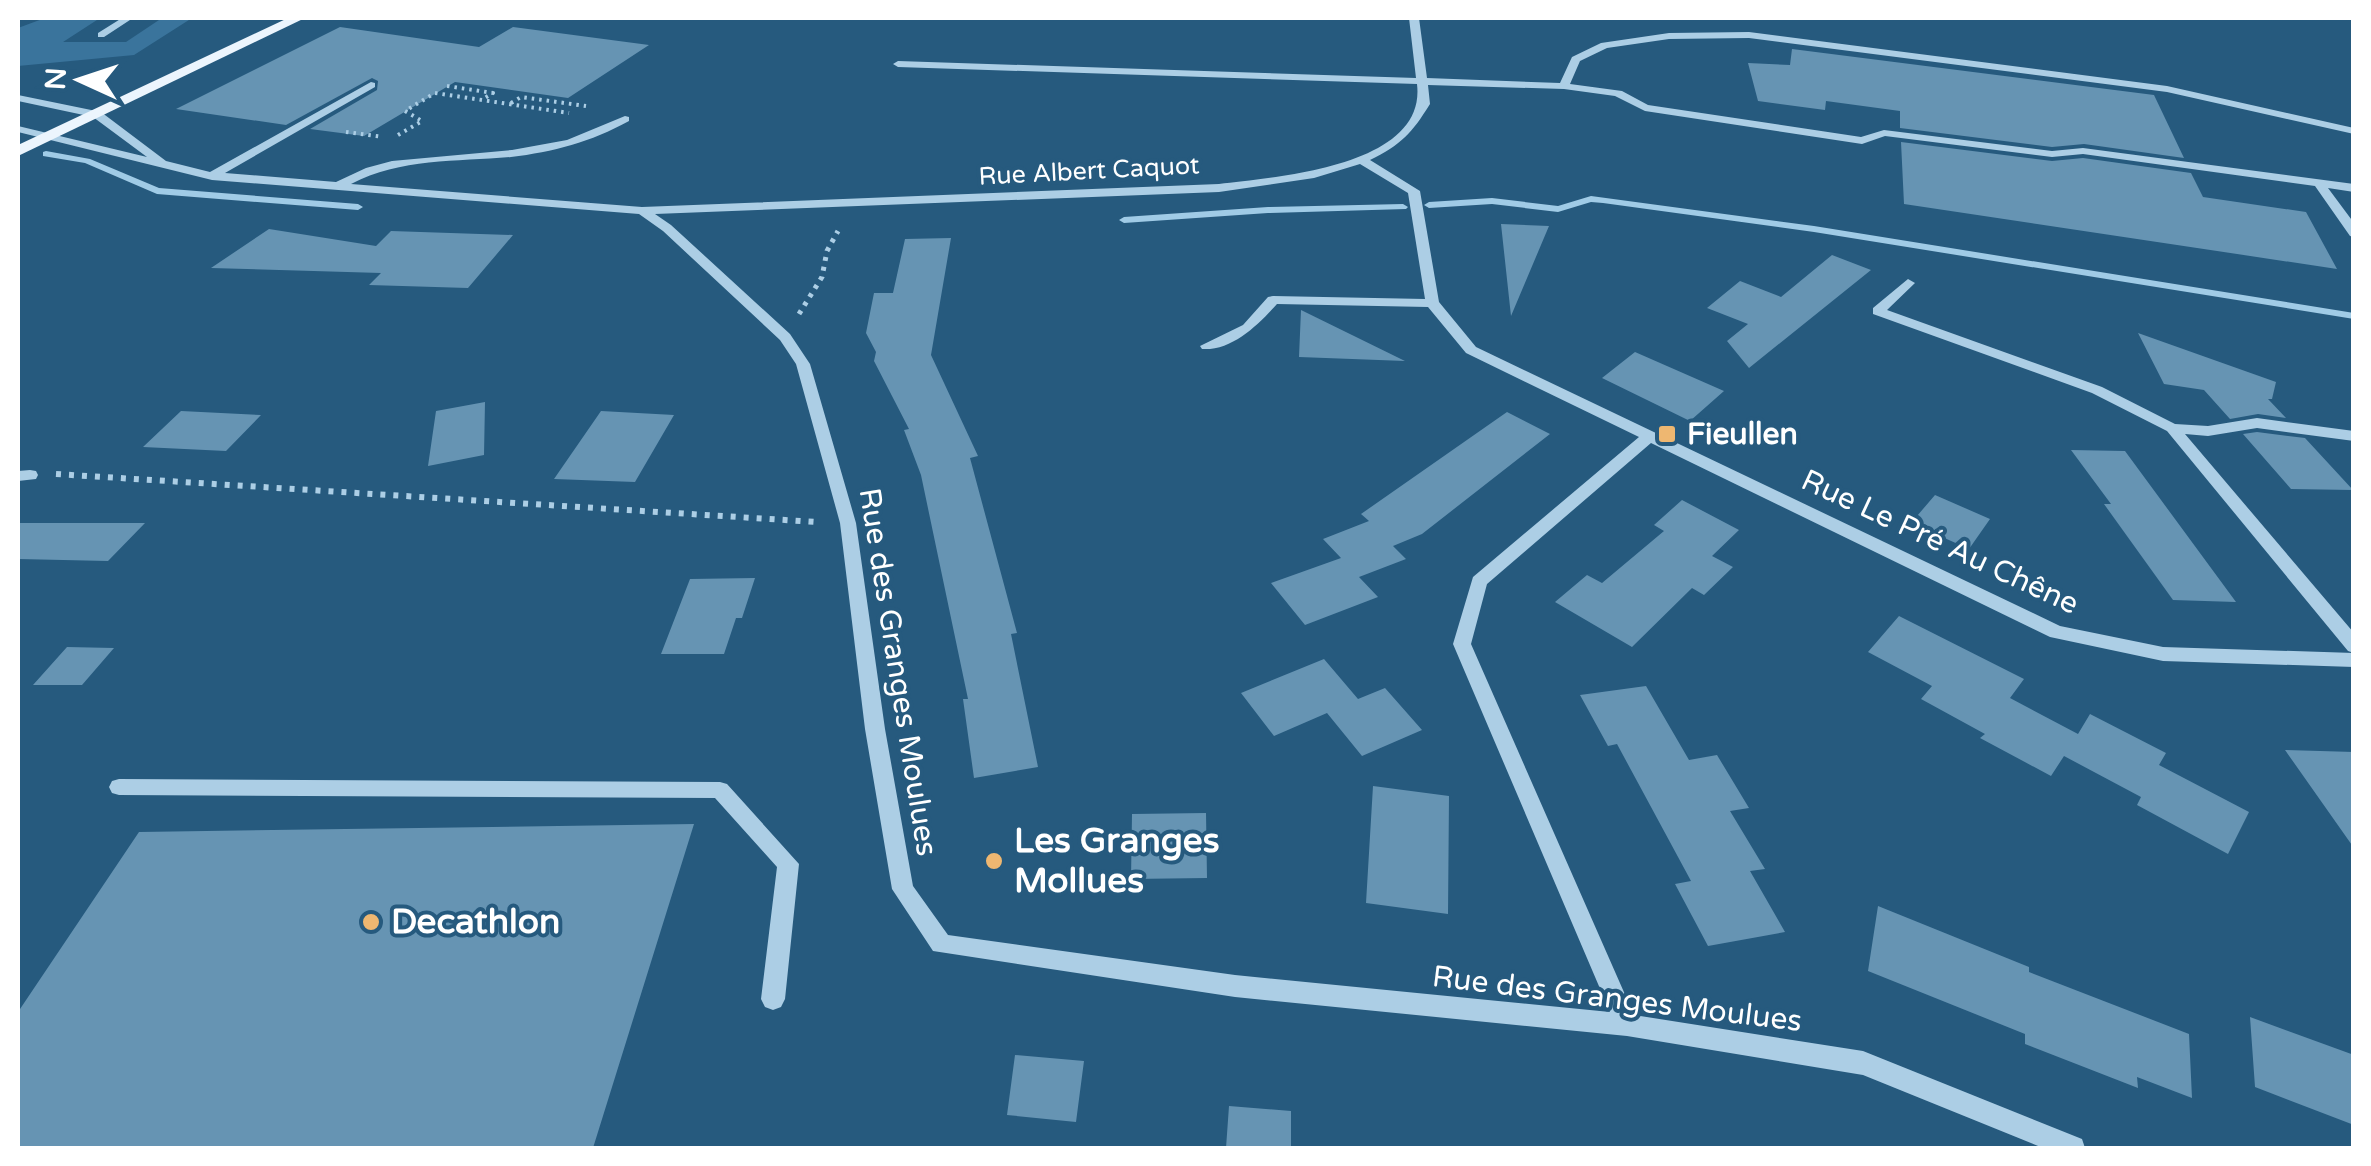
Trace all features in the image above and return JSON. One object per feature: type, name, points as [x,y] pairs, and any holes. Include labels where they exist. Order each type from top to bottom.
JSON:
[{"type":"main road","points":[[20,131],[266,18]]},
{"type":"main road","points":[[18,151],[298,18]]},
{"type":"street","points":[[100,35],[128,18]]},
{"type":"street","name":"Rue Albert Caquot","points":[[642,211],[1219,188],[1309,176],[1361,160],[1404,135],[1425,104],[1414,18]]},
{"type":"street","points":[[1564,86],[1576,59],[1604,44],[1668,36],[1749,36],[2167,89],[2354,131]]},
{"type":"street","points":[[898,64],[1564,86],[1618,92],[1645,108],[1862,141],[1884,133],[2052,154],[2083,151],[2354,188]]},
{"type":"street","points":[[212,176],[371,85]]},
{"type":"street","points":[[18,98],[97,114],[168,168]]},
{"type":"street","points":[[335,188],[391,164],[516,153],[576,142],[625,119]]},
{"type":"street","points":[[20,131],[212,176],[642,211]]},
{"type":"street","points":[[1207,346],[1248,328],[1272,300],[1432,303],[1414,190],[1361,160]]},
{"type":"street","points":[[2319,184],[2354,233]]},
{"type":"street","name":"Rue des Granges Moulues","points":[[642,211],[667,228],[785,337],[803,364],[848,524],[875,729],[903,889],[941,944],[1235,986],[1627,1025],[1862,1062],[2074,1148]]},
{"type":"street","points":[[1908,283],[1878,311],[2097,390],[2172,428],[2208,431],[2257,423],[2354,436]]},
{"type":"street","name":"Rue Le Pré Au Chêne","points":[[1432,303],[1471,350],[2056,632],[2163,654],[2354,660]]},
{"type":"street","points":[[2172,428],[2354,646]]},
{"type":"street","points":[[1627,1025],[1462,644],[1479,581],[1650,436]]},
{"type":"street","points":[[119,788],[720,790],[788,864],[773,999]]},
{"type":"path","points":[[376,148],[422,121],[405,110],[454,82]]},
{"type":"path","points":[[447,86],[493,93],[482,100]]},
{"type":"path","points":[[436,93],[482,100],[509,104],[577,114],[588,106],[520,97],[509,104]]},
{"type":"path","points":[[330,129],[392,139]]},
{"type":"path","points":[[785,337],[822,277],[827,251],[852,204]]},
{"type":"path","points":[[24,475],[158,479],[848,524]]},
{"type":"shaded area","points":[[45,18],[100,18],[63,42],[126,42],[162,18],[192,18],[134,55],[18,66],[18,28]]},
{"type":"building","points":[[340,27],[479,47],[513,27],[649,45],[568,98],[455,82],[364,136],[310,129],[377,90],[378,81],[372,78],[286,125],[176,109]]},
{"type":"building","points":[[1792,49],[2154,95],[2184,158],[2084,144],[2052,147],[1900,128],[1900,111],[1826,101],[1825,110],[1758,101],[1748,63],[1790,65]]},
{"type":"building","points":[[1901,142],[2052,161],[2083,158],[2191,173],[2203,197],[2306,212],[2337,269],[1904,204]]},
{"type":"building","points":[[1501,224],[1549,226],[1511,316]]},
{"type":"building","points":[[269,229],[376,246],[391,231],[513,235],[468,288],[369,285],[381,273],[211,268]]},
{"type":"building","points":[[951,238],[931,355],[978,456],[970,458],[1017,633],[1011,634],[1038,767],[974,778],[963,699],[968,699],[921,475],[904,430],[909,429],[874,361],[876,352],[866,333],[874,293],[893,293],[905,239]]},
{"type":"building","points":[[1832,255],[1871,270],[1749,368],[1727,341],[1748,324],[1707,308],[1740,281],[1781,297]]},
{"type":"building","points":[[1301,310],[1405,361],[1299,357]]},
{"type":"building","points":[[2138,333],[2276,382],[2272,399],[2268,399],[2286,418],[2258,414],[2230,419],[2204,390],[2164,384]]},
{"type":"building","points":[[1635,352],[1724,391],[1690,421],[1602,378]]},
{"type":"building","points":[[485,402],[484,455],[428,466],[436,411]]},
{"type":"building","points":[[181,411],[261,415],[226,451],[143,447]]},
{"type":"building","points":[[601,411],[674,415],[635,482],[554,479]]},
{"type":"building","points":[[1507,412],[1550,434],[1422,534],[1393,546],[1406,559],[1359,577],[1378,597],[1305,625],[1271,583],[1341,558],[1323,539],[1369,521],[1361,514]]},
{"type":"building","points":[[2243,434],[2305,438],[2353,490],[2291,489]]},
{"type":"building","points":[[2071,450],[2125,451],[2236,602],[2173,600],[2104,504],[2111,504]]},
{"type":"building","points":[[1935,495],[1990,519],[1969,549],[1911,523]]},
{"type":"building","points":[[1682,500],[1739,530],[1712,556],[1733,567],[1704,595],[1692,588],[1632,647],[1555,602],[1587,575],[1602,583],[1664,531],[1654,525]]},
{"type":"building","points":[[18,523],[145,523],[108,561],[18,559]]},
{"type":"building","points":[[755,578],[742,618],[736,618],[724,654],[661,654],[690,579]]},
{"type":"building","points":[[1899,616],[2024,679],[2010,698],[2078,734],[2090,714],[2166,753],[2159,765],[2249,812],[2228,854],[2137,805],[2141,797],[2064,756],[2051,776],[1980,738],[1985,734],[1921,699],[1932,686],[1868,652]]},
{"type":"building","points":[[67,647],[114,648],[82,685],[33,685]]},
{"type":"building","points":[[1324,659],[1358,699],[1385,688],[1422,730],[1362,756],[1327,713],[1274,736],[1241,693]]},
{"type":"building","points":[[1646,686],[1689,760],[1717,755],[1749,808],[1730,811],[1765,869],[1750,871],[1785,932],[1708,946],[1675,884],[1691,881],[1617,744],[1608,746],[1580,695]]},
{"type":"building","points":[[2285,750],[2354,752],[2354,848]]},
{"type":"building","points":[[1373,786],[1449,796],[1448,914],[1366,903]]},
{"type":"building","points":[[1206,813],[1207,878],[1131,879],[1132,814]]},
{"type":"building","name":"Decathlon","points":[[694,824],[593,1148],[18,1148],[18,1012],[139,832]]},
{"type":"building","points":[[1878,906],[2029,967],[2029,972],[2189,1034],[2192,1098],[2137,1077],[2138,1088],[2025,1044],[2025,1034],[1868,971]]},
{"type":"building","points":[[2250,1017],[2354,1055],[2354,1125],[2255,1087]]},
{"type":"building","points":[[1015,1055],[1084,1061],[1076,1122],[1007,1115]]},
{"type":"building","points":[[1229,1106],[1291,1111],[1291,1148],[1226,1148]]},
{"type":"waterway","points":[[46,154],[87,161],[157,191],[358,207]]},
{"type":"waterway","points":[[1429,205],[1492,201],[1558,209],[1591,199],[1603,200],[1814,229],[2354,316]]},
{"type":"waterway","points":[[1124,220],[1268,210],[1403,207]]},
{"type":"place","name":"Fieullen","points":[[1667,434]]},
{"type":"place","name":"Les Granges Mollues","points":[[994,861]]},
{"type":"place","name":"Decathlon","points":[[371,922]]}]
